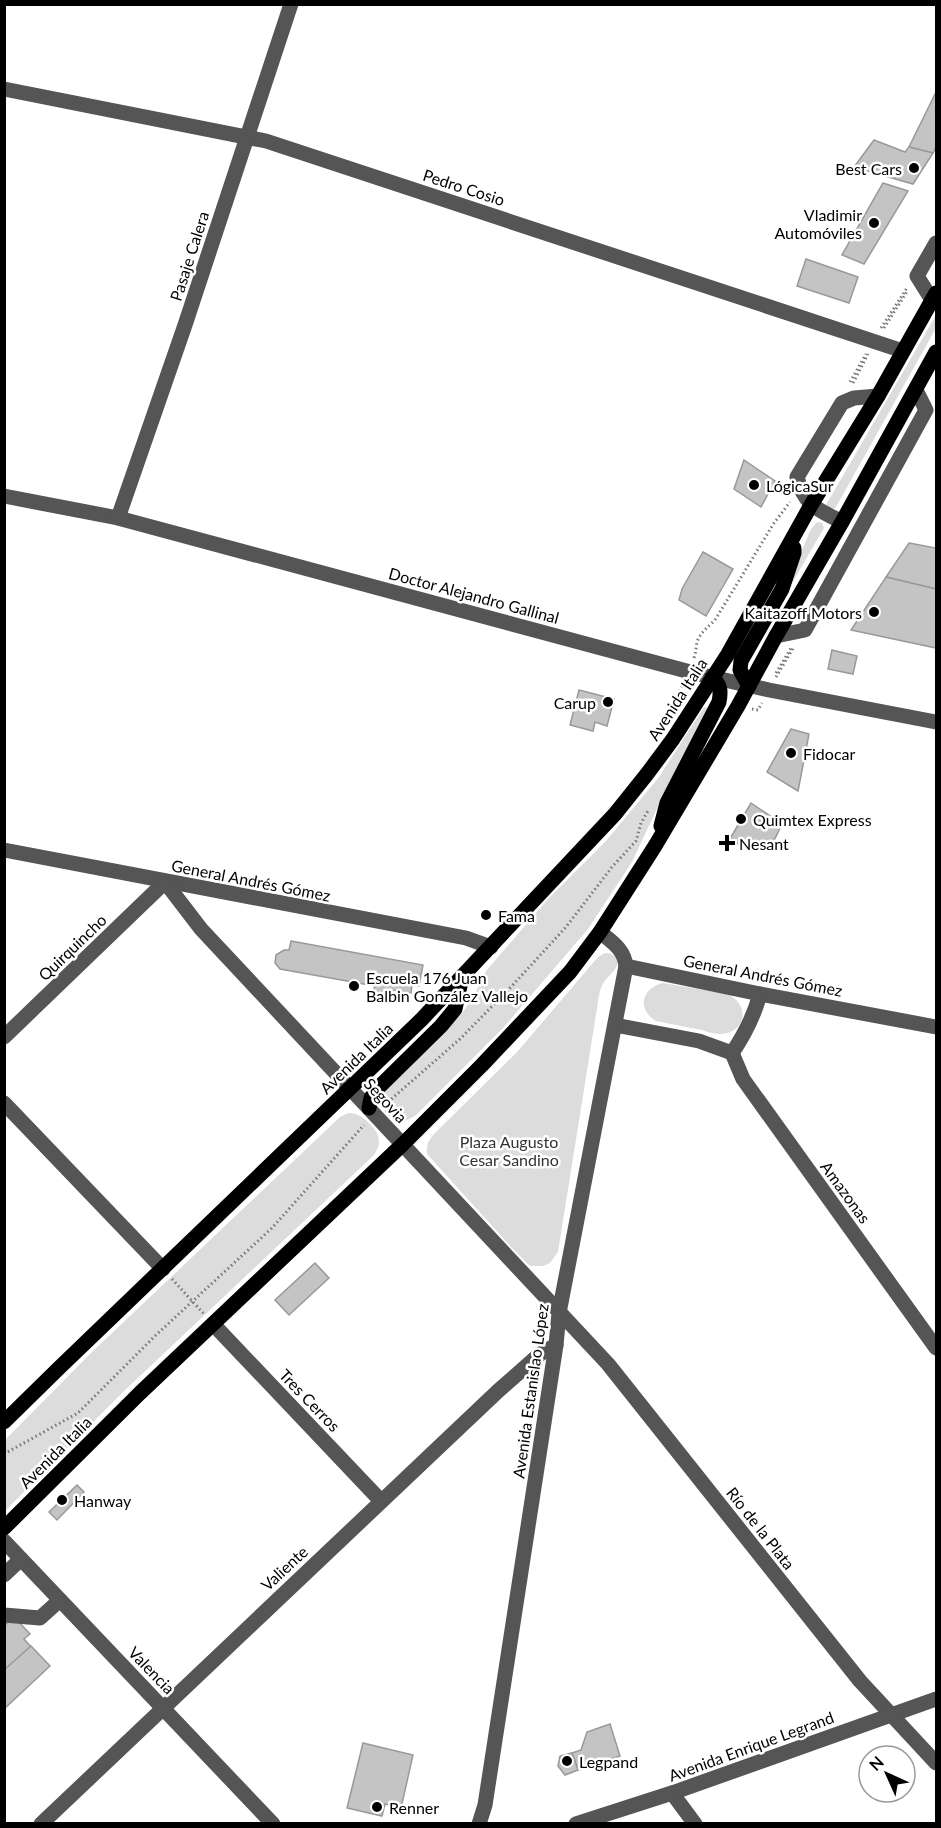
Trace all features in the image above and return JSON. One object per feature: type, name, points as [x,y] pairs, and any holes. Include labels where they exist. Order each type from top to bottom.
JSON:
[{"type":"main road","name":"Avenida Italia","points":[[4,1422],[422,1019],[615,814],[660,757],[712,678],[934,297]]},
{"type":"main road","name":"Avenida Italia","points":[[4,1528],[140,1393],[403,1144],[570,972],[600,932],[655,846],[749,686],[935,358]]},
{"type":"main road","points":[[749,686],[740,670],[741,660],[782,589],[794,553],[793,540]]},
{"type":"main road","points":[[655,846],[667,803],[719,702],[721,692],[718,683],[712,678]]},
{"type":"main road","points":[[369,1108],[371,1098],[377,1089],[441,1026],[455,1009],[462,977]]},
{"type":"street","name":"Pasaje Calera","points":[[118,518],[185,325],[291,4]]},
{"type":"street","name":"Pedro Cosio","points":[[4,89],[266,141],[903,351]]},
{"type":"street","name":"Avenida Italia","points":[[934,297],[917,276],[936,243]]},
{"type":"street","points":[[776,636],[804,630],[926,410],[916,390]]},
{"type":"street","points":[[843,522],[812,505],[801,493],[797,477],[842,403],[854,398],[878,396]]},
{"type":"street","name":"Doctor Alejandro Gallinal","points":[[4,496],[118,518],[712,678],[936,722]]},
{"type":"street","name":"General Andrés Gómez","points":[[4,850],[466,938],[491,947]]},
{"type":"street","name":"Quirquincho","points":[[4,1037],[165,882]]},
{"type":"street","name":"Segovia","points":[[165,882],[201,929],[559,1313]]},
{"type":"street","points":[[600,932],[621,949],[626,966]]},
{"type":"street","name":"General Andrés Gómez","points":[[626,966],[936,1027]]},
{"type":"street","name":"Avenida Estanislao López","points":[[479,1824],[485,1805],[559,1313],[626,966]]},
{"type":"street","points":[[615,1025],[699,1041],[732,1053],[754,1015],[760,994]]},
{"type":"street","name":"Amazonas","points":[[732,1053],[743,1080],[936,1348]]},
{"type":"street","points":[[4,1103],[163,1269]]},
{"type":"street","name":"Río de la Plata","points":[[559,1313],[608,1364],[860,1681],[936,1763]]},
{"type":"street","name":"Tres Cerros","points":[[213,1324],[381,1501]]},
{"type":"street","name":"Valiente","points":[[41,1824],[528,1364],[556,1345]]},
{"type":"street","name":"Valencia","points":[[4,1541],[273,1824]]},
{"type":"street","points":[[4,1575],[21,1559]]},
{"type":"street","points":[[4,1615],[40,1618],[60,1600]]},
{"type":"street","name":"Avenida Enrique Legrand","points":[[576,1824],[672,1793],[936,1699]]},
{"type":"street","points":[[672,1793],[695,1824]]},
{"type":"path","points":[[692,661],[701,633],[715,620],[774,523],[795,496],[797,477]]},
{"type":"path","points":[[769,690],[804,630]]},
{"type":"path","points":[[683,683],[678,694],[699,698]]},
{"type":"path","points":[[163,1269],[213,1324]]},
{"type":"green space","points":[[936,315],[936,328],[836,507],[833,509],[827,507],[826,505]]},
{"type":"green space","points":[[817,522],[822,523],[824,528],[746,663],[785,590],[811,529]]},
{"type":"green space","points":[[704,707],[709,708],[669,783],[632,862],[588,929],[503,1028],[416,1115],[405,1121],[392,1119],[381,1106],[386,1088],[463,1012],[486,971],[549,898],[606,841],[659,777]]},
{"type":"green space","name":"Plaza Augusto Cesar Sandino","points":[[605,953],[613,955],[618,962],[599,994],[558,1252],[550,1263],[543,1266],[530,1266],[427,1154],[428,1144],[436,1132],[518,1051],[598,957]]},
{"type":"green space","points":[[663,983],[727,994],[740,1005],[742,1018],[740,1024],[729,1033],[720,1034],[656,1021],[646,1011],[644,999],[650,989]]},
{"type":"green space","points":[[348,1113],[363,1117],[376,1131],[379,1143],[374,1155],[123,1392],[5,1511],[5,1440],[91,1353],[340,1117]]},
{"type":"building","points":[[936,92],[936,147],[933,153],[909,147]]},
{"type":"building","points":[[874,140],[905,152],[909,147],[933,153],[913,184],[854,167]]},
{"type":"building","name":"Vladimir Automóviles","points":[[883,183],[908,191],[864,264],[842,255]]},
{"type":"building","name":"Vladimir Automóviles","points":[[806,259],[858,277],[849,303],[797,286]]},
{"type":"building","name":"LógicaSur","points":[[744,460],[775,481],[761,507],[734,489]]},
{"type":"building","points":[[909,543],[936,548],[936,589],[886,577]]},
{"type":"building","points":[[703,552],[733,569],[706,616],[679,600],[682,589]]},
{"type":"building","points":[[886,577],[936,589],[936,648],[851,630]]},
{"type":"building","points":[[832,650],[857,656],[853,674],[828,669]]},
{"type":"building","points":[[579,690],[614,699],[607,726],[595,722],[593,731],[570,725]]},
{"type":"building","name":"Fidocar","points":[[791,729],[809,734],[798,791],[767,772]]},
{"type":"building","points":[[751,803],[782,824],[770,849],[728,842]]},
{"type":"building","points":[[291,941],[423,965],[419,986],[412,985],[411,993],[393,990],[389,998],[382,1001],[377,999],[373,992],[375,986],[280,969],[275,963],[276,955],[289,950]]},
{"type":"building","points":[[315,1263],[329,1278],[289,1315],[275,1300]]},
{"type":"building","points":[[77,1485],[84,1492],[57,1520],[49,1512]]},
{"type":"building","points":[[14,1617],[30,1634],[24,1639],[32,1648],[4,1672],[4,1626]]},
{"type":"building","points":[[31,1646],[50,1666],[4,1709],[4,1670]]},
{"type":"building","points":[[610,1724],[620,1756],[578,1770],[572,1753],[581,1750],[587,1732]]},
{"type":"building","points":[[363,1743],[413,1755],[401,1808],[385,1804],[382,1816],[347,1808]]},
{"type":"building","name":"Legpand","points":[[572,1753],[578,1770],[565,1775],[558,1766],[560,1756]]},
{"type":"place","name":"Best Cars","points":[[914,168]]},
{"type":"place","name":"Vladimir Automóviles","points":[[874,223]]},
{"type":"place","name":"LógicaSur","points":[[754,485]]},
{"type":"place","name":"Kaitazoff Motors","points":[[874,612]]},
{"type":"place","name":"Carup","points":[[608,702]]},
{"type":"place","name":"Fidocar","points":[[791,753]]},
{"type":"place","name":"Quimtex Express","points":[[741,819]]},
{"type":"place","name":"Nesant","points":[[727,843]]},
{"type":"place","name":"Fama","points":[[486,915]]},
{"type":"place","name":"Escuela 176 Juan Balbin González Vallejo","points":[[354,986]]},
{"type":"place","name":"Hanway","points":[[62,1500]]},
{"type":"place","name":"Legpand","points":[[567,1761]]},
{"type":"place","name":"Renner","points":[[377,1807]]}]
